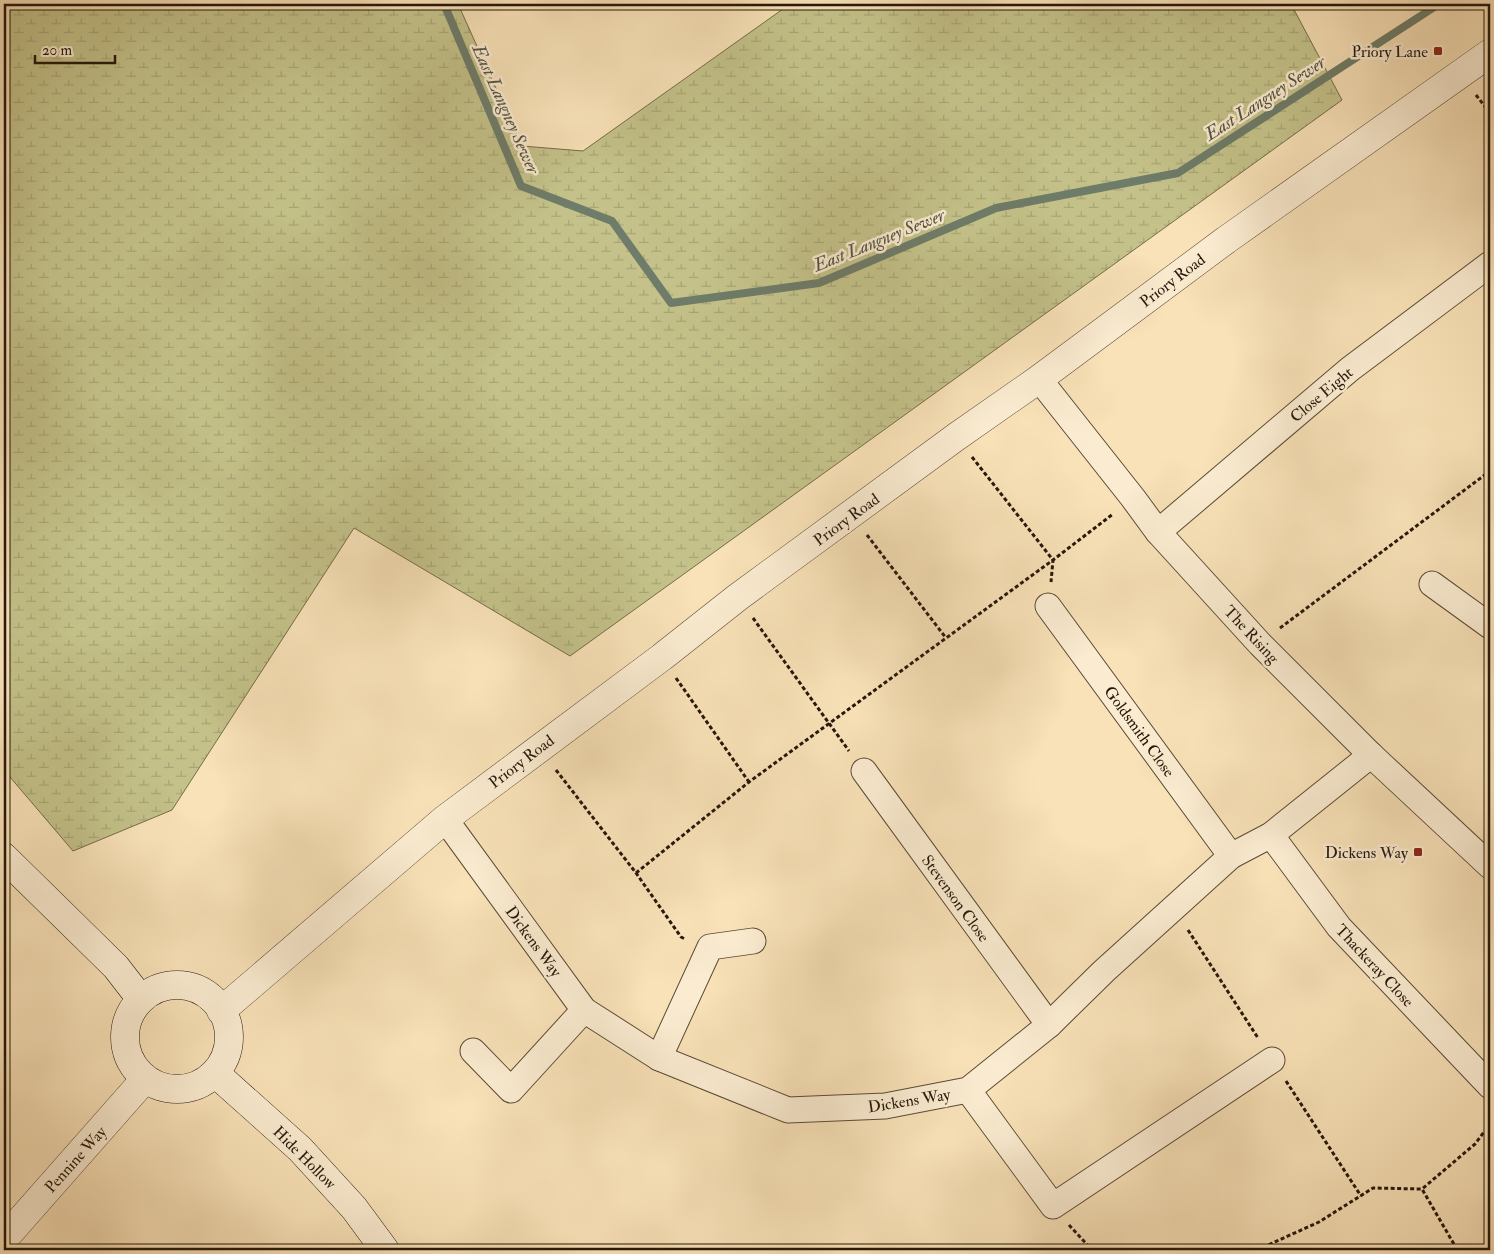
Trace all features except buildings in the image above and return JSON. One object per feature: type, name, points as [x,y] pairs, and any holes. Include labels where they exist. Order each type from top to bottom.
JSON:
[{"type":"street","name":"Priory Road","points":[[222,1011],[445,819],[662,657],[738,597],[956,437],[1039,379],[1226,240],[1490,53]]},
{"type":"street","name":"Close Eight","points":[[1158,532],[1350,369],[1490,264]]},
{"type":"street","name":"The Rising","points":[[1039,379],[1158,532],[1260,644],[1371,755],[1490,866]]},
{"type":"street","points":[[1432,584],[1490,626]]},
{"type":"street","name":"Goldsmith Close","points":[[1048,606],[1231,856]]},
{"type":"street","name":"Dickens Way","points":[[445,819],[584,1010],[659,1058],[788,1110],[885,1106],[968,1090],[1048,1025],[1104,971],[1231,856],[1271,835],[1371,755]]},
{"type":"street","name":"Stevenson Close","points":[[864,770],[1048,1025]]},
{"type":"street","name":"Thackeray Close","points":[[1271,835],[1339,927],[1490,1086]]},
{"type":"street","points":[[4,857],[116,967],[140,998]]},
{"type":"street","points":[[659,1058],[710,947],[753,941]]},
{"type":"street","points":[[168,984],[187,985],[204,991],[214,999],[227,1021],[229,1042],[224,1060],[215,1073],[199,1084],[182,1089],[156,1085],[139,1074],[128,1058],[124,1036],[127,1018],[140,998],[153,989],[168,984]]},
{"type":"street","points":[[473,1051],[511,1090],[584,1010]]},
{"type":"street","points":[[968,1090],[1052,1206],[1272,1060]]},
{"type":"street","name":"Hide Hollow","points":[[215,1073],[300,1149],[354,1208],[385,1250]]},
{"type":"street","name":"Pennine Way","points":[[4,1239],[146,1079]]},
{"type":"path","points":[[956,437],[1053,560],[1048,606]]},
{"type":"path","points":[[1260,644],[1490,471]]},
{"type":"path","points":[[636,873],[749,782],[1053,560],[1133,498]]},
{"type":"path","points":[[852,515],[946,638]]},
{"type":"path","points":[[738,597],[864,770]]},
{"type":"path","points":[[662,657],[749,782]]},
{"type":"path","points":[[539,748],[636,873],[681,937],[710,947]]},
{"type":"path","points":[[1257,1250],[1319,1222],[1373,1188],[1422,1189],[1475,1144],[1490,1124]]},
{"type":"path","points":[[1422,1189],[1455,1246],[1486,1250]]},
{"type":"path","points":[[1052,1206],[1092,1250]]},
{"type":"green space","points":[[4,4],[458,4],[522,146],[583,151],[790,4],[1291,4],[1342,100],[570,656],[354,528],[172,810],[73,851],[4,770]]},
{"type":"waterway","name":"East Langney Sewer","points":[[444,4],[521,186],[612,221],[671,303],[819,283],[996,208],[1178,173],[1439,4]]},
{"type":"place","name":"Priory Lane","points":[[1438,51]]},
{"type":"place","name":"Dickens Way","points":[[1418,852]]}]
